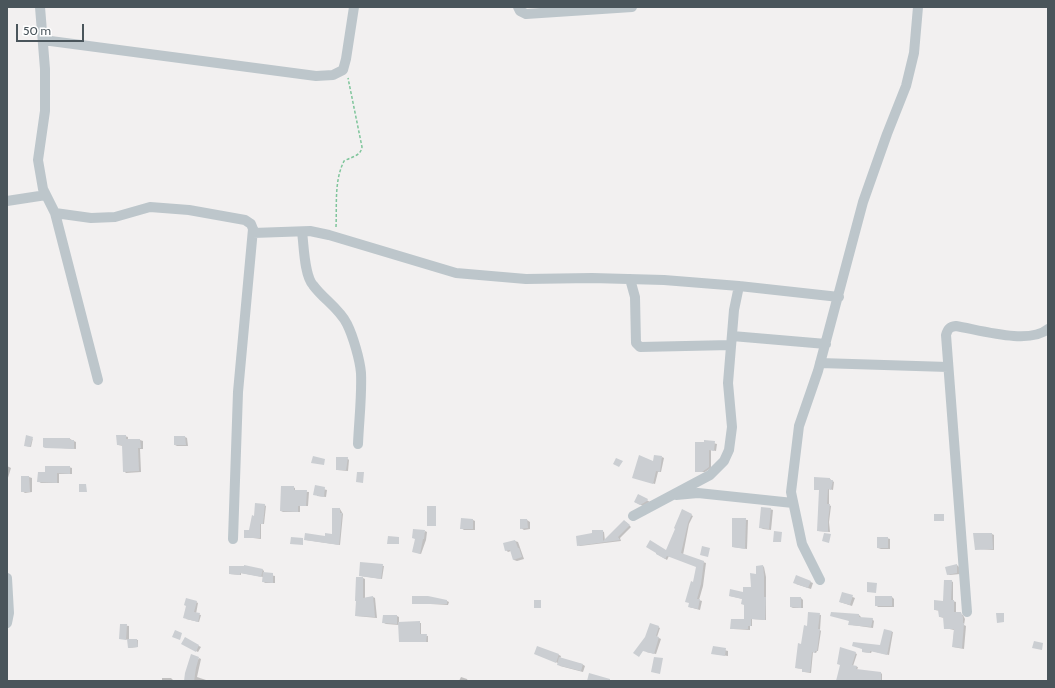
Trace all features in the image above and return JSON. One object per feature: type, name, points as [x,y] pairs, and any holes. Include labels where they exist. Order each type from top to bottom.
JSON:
[{"type":"street","points":[[40,7],[45,69],[45,111],[38,160],[43,189],[55,214],[98,380]]},
{"type":"street","points":[[43,40],[316,76],[333,75],[343,70],[354,7]]},
{"type":"street","points":[[518,7],[520,11],[526,14],[632,7]]},
{"type":"street","points":[[820,580],[802,544],[791,492],[799,426],[826,344],[839,297],[852,240],[887,134],[906,86],[914,53],[918,7]]},
{"type":"street","points":[[7,201],[46,195]]},
{"type":"street","points":[[55,214],[91,218],[115,217],[150,206],[188,210],[245,220],[251,224],[253,233],[238,392],[233,539]]},
{"type":"street","points":[[253,233],[310,231],[336,237],[456,273],[526,279],[630,279],[739,286],[839,297]]},
{"type":"street","points":[[302,232],[308,274],[312,284],[340,312],[352,336],[361,372],[358,444]]},
{"type":"street","points":[[630,279],[635,297],[636,343],[640,347],[731,340],[826,344]]},
{"type":"street","points":[[633,516],[710,475],[724,461],[729,450],[732,427],[728,383],[734,310],[739,286]]},
{"type":"street","points":[[967,612],[948,367],[947,330],[950,327],[956,326],[1019,337],[1040,334],[1048,329]]},
{"type":"street","points":[[820,364],[948,367]]},
{"type":"street","points":[[670,496],[698,493],[793,503]]},
{"type":"street","points":[[7,578],[9,613],[7,623]]},
{"type":"path","points":[[336,237],[337,190],[341,167],[344,160],[359,154],[362,147],[349,81],[343,70]]},
{"type":"building","points":[[26,435],[33,437],[30,447],[24,446]]},
{"type":"building","points":[[116,435],[126,435],[126,439],[140,439],[141,448],[138,448],[139,471],[123,472],[122,445],[117,445]]},
{"type":"building","points":[[174,436],[185,436],[186,445],[174,445]]},
{"type":"building","points":[[43,438],[70,438],[70,440],[74,440],[74,449],[45,448],[43,447]]},
{"type":"building","points":[[704,440],[715,441],[714,451],[709,450],[709,467],[702,472],[695,472],[695,442],[704,442]]},
{"type":"building","points":[[639,455],[653,461],[654,455],[662,456],[660,472],[656,471],[653,484],[632,478]]},
{"type":"building","points":[[313,456],[325,459],[324,465],[311,463]]},
{"type":"building","points":[[336,457],[348,457],[346,470],[336,470]]},
{"type":"building","points":[[616,458],[623,461],[619,467],[613,464]]},
{"type":"building","points":[[45,466],[70,466],[70,474],[57,473],[57,483],[37,482],[38,472],[45,472]]},
{"type":"building","points":[[357,472],[364,472],[363,483],[356,482]]},
{"type":"building","points":[[21,476],[29,476],[30,492],[21,492]]},
{"type":"building","points":[[814,477],[830,478],[830,480],[833,480],[831,490],[828,489],[827,504],[830,504],[828,532],[817,531],[819,490],[814,490]]},
{"type":"building","points":[[79,484],[86,484],[87,492],[79,492]]},
{"type":"building","points":[[315,485],[325,487],[324,497],[313,495]]},
{"type":"building","points":[[281,486],[294,486],[294,490],[307,490],[306,506],[298,506],[298,512],[280,511]]},
{"type":"building","points":[[638,494],[648,499],[647,501],[640,505],[634,502]]},
{"type":"building","points":[[255,503],[265,504],[263,524],[260,524],[260,538],[244,538],[244,530],[249,530],[252,515],[254,516]]},
{"type":"building","points":[[427,506],[436,506],[436,526],[427,526]]},
{"type":"building","points":[[761,507],[771,508],[769,529],[759,528]]},
{"type":"building","points":[[332,508],[340,508],[340,513],[342,513],[339,545],[304,540],[305,533],[325,536],[325,533],[332,534]]},
{"type":"building","points":[[682,509],[692,514],[688,523],[681,553],[704,561],[701,584],[697,599],[700,599],[698,609],[688,607],[689,603],[685,602],[691,581],[693,582],[696,567],[667,556],[665,559],[646,547],[650,540],[666,550]]},
{"type":"building","points":[[934,514],[944,514],[944,521],[934,521]]},
{"type":"building","points":[[461,518],[473,519],[473,529],[460,529]]},
{"type":"building","points":[[732,518],[746,518],[745,549],[732,547]]},
{"type":"building","points":[[520,519],[527,519],[528,528],[520,529]]},
{"type":"building","points":[[624,520],[630,525],[618,537],[620,540],[577,546],[576,536],[592,533],[592,530],[603,530],[603,541]]},
{"type":"building","points":[[413,529],[425,530],[420,554],[412,552],[415,539],[412,538]]},
{"type":"building","points":[[774,531],[782,532],[781,542],[773,542]]},
{"type":"building","points":[[824,533],[831,534],[829,543],[822,541]]},
{"type":"building","points":[[973,533],[992,533],[993,549],[975,550]]},
{"type":"building","points":[[388,536],[399,537],[399,544],[387,544]]},
{"type":"building","points":[[291,537],[303,538],[303,545],[290,544]]},
{"type":"building","points":[[877,537],[888,537],[888,548],[877,548]]},
{"type":"building","points":[[515,540],[522,557],[513,560],[510,550],[505,551],[503,543]]},
{"type":"building","points":[[702,546],[710,548],[708,557],[700,555]]},
{"type":"building","points":[[360,562],[383,564],[381,579],[359,576]]},
{"type":"building","points":[[957,564],[957,573],[947,575],[945,567]]},
{"type":"building","points":[[244,565],[263,569],[261,577],[240,573],[240,575],[229,574],[229,566]]},
{"type":"building","points":[[763,565],[764,597],[766,597],[765,620],[751,619],[751,626],[748,626],[748,629],[730,629],[731,619],[744,619],[744,605],[741,604],[742,599],[729,596],[730,589],[743,592],[743,587],[751,587],[750,573],[756,574],[756,566]]},
{"type":"building","points":[[263,572],[273,573],[273,583],[262,582]]},
{"type":"building","points":[[796,575],[811,581],[808,588],[793,583]]},
{"type":"building","points":[[356,577],[363,577],[363,598],[373,596],[375,617],[355,616]]},
{"type":"building","points":[[944,580],[952,580],[951,600],[954,600],[954,612],[961,612],[963,617],[962,648],[952,647],[954,629],[944,629],[943,617],[939,617],[938,610],[934,610],[934,600],[943,601]]},
{"type":"building","points":[[867,582],[877,583],[876,593],[867,592]]},
{"type":"building","points":[[842,592],[853,595],[850,605],[839,602]]},
{"type":"building","points":[[412,596],[428,596],[447,600],[447,604],[412,604]]},
{"type":"building","points":[[875,596],[892,596],[892,606],[875,606]]},
{"type":"building","points":[[790,597],[801,597],[801,608],[790,607]]},
{"type":"building","points":[[186,598],[197,601],[194,612],[200,613],[198,622],[183,618]]},
{"type":"building","points":[[534,600],[541,600],[541,608],[534,608]]},
{"type":"building","points":[[808,612],[820,613],[818,629],[820,629],[817,651],[815,651],[815,653],[812,652],[810,672],[802,672],[802,669],[795,668],[798,643],[801,644],[804,625],[807,626]]},
{"type":"building","points":[[831,612],[859,614],[859,617],[873,618],[871,627],[848,625],[849,621],[830,616]]},
{"type":"building","points":[[996,613],[1004,613],[1004,622],[997,623]]},
{"type":"building","points":[[383,615],[397,615],[397,624],[382,623]]},
{"type":"building","points":[[420,621],[420,634],[427,634],[426,642],[399,642],[398,622]]},
{"type":"building","points":[[650,623],[659,626],[656,636],[659,637],[654,654],[643,651],[639,657],[633,653],[645,637]]},
{"type":"building","points":[[120,624],[127,624],[126,640],[119,639]]},
{"type":"building","points":[[884,629],[892,631],[887,655],[870,651],[870,653],[862,652],[862,649],[852,646],[853,642],[880,645]]},
{"type":"building","points":[[175,630],[182,633],[180,640],[172,637]]},
{"type":"building","points":[[185,637],[199,645],[196,652],[181,644]]},
{"type":"building","points":[[127,639],[137,639],[138,647],[128,648]]},
{"type":"building","points":[[1034,641],[1043,643],[1042,650],[1032,648]]},
{"type":"building","points":[[537,646],[559,654],[556,663],[534,654]]},
{"type":"building","points":[[713,646],[726,648],[725,656],[711,654]]},
{"type":"building","points":[[840,647],[856,652],[852,665],[857,666],[856,669],[881,672],[881,681],[836,681],[840,665],[837,664]]},
{"type":"building","points":[[191,654],[199,657],[194,681],[184,681],[185,673]]},
{"type":"building","points":[[559,657],[583,664],[581,671],[557,665]]},
{"type":"building","points":[[654,657],[663,658],[660,674],[651,672]]},
{"type":"building","points":[[589,673],[610,679],[610,681],[587,681]]}]
